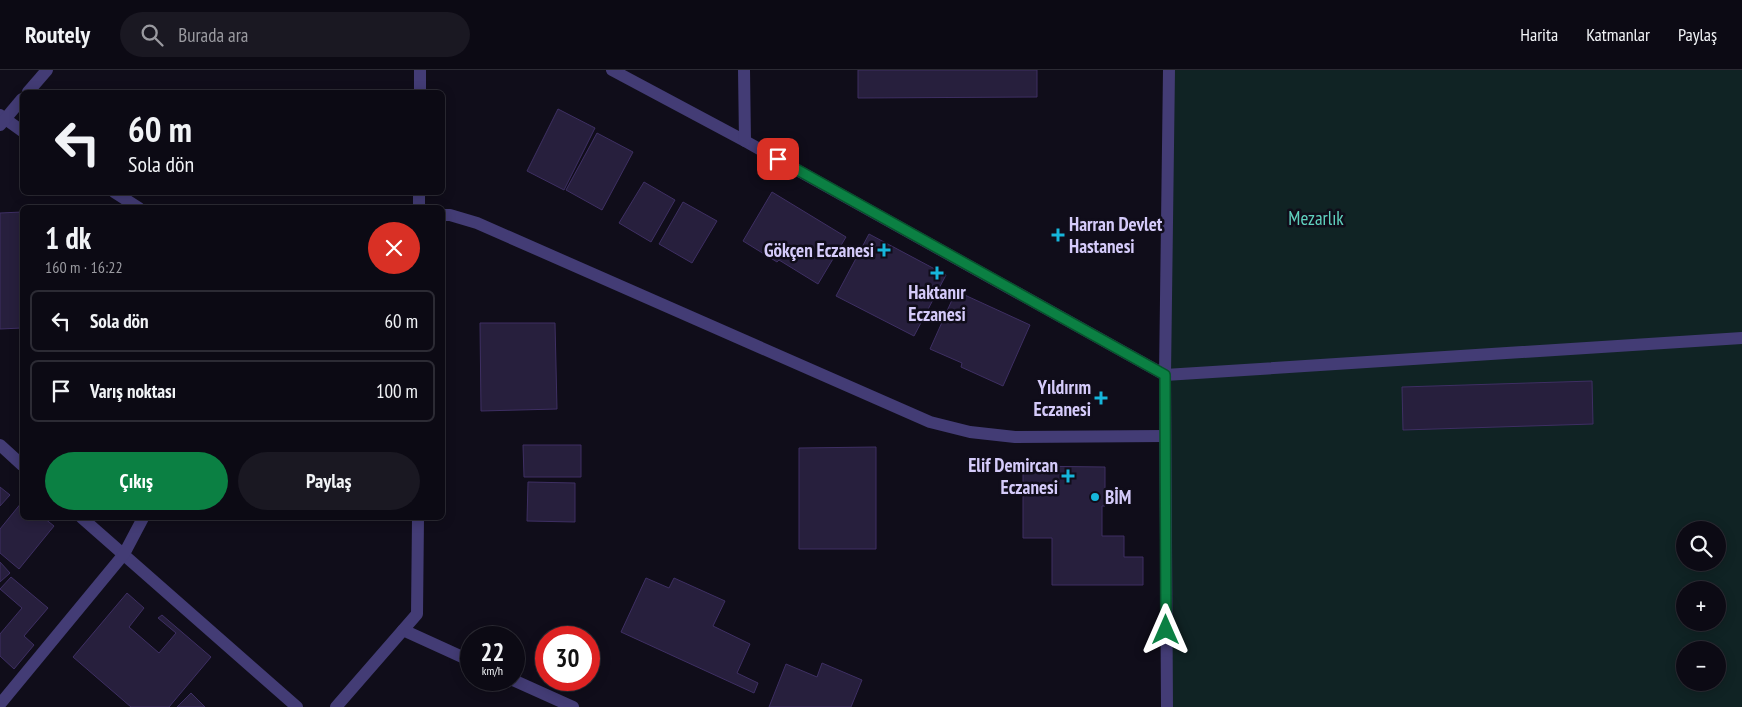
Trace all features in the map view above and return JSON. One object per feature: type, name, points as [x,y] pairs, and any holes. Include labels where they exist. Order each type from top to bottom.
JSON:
[{"type":"street","points":[[30,90],[47,70]]},
{"type":"street","points":[[420,70],[420,90]]},
{"type":"street","points":[[612,70],[745,140],[1165,375],[1742,338]]},
{"type":"street","points":[[744,70],[745,140]]},
{"type":"street","points":[[1167,707],[1165,375],[1170,70]]},
{"type":"street","points":[[20,100],[2,119],[20,130]]},
{"type":"street","points":[[119,195],[134,205]]},
{"type":"street","points":[[445,215],[486,227],[930,422],[970,432],[1015,437],[1165,436]]},
{"type":"street","points":[[0,445],[20,463]]},
{"type":"street","points":[[84,520],[297,707]]},
{"type":"street","points":[[2,704],[124,554],[142,520]]},
{"type":"street","points":[[336,707],[417,614],[418,520]]},
{"type":"street","points":[[404,630],[460,656]]},
{"type":"street","points":[[525,685],[573,707]]},
{"type":"green space","name":"Mezarlık","points":[[1169,70],[1742,70],[1742,707],[1167,707]]},
{"type":"building","points":[[858,70],[1037,70],[1037,97],[858,98]]},
{"type":"building","points":[[558,109],[595,128],[564,190],[527,171]]},
{"type":"building","points":[[597,133],[633,152],[602,210],[566,190]]},
{"type":"building","points":[[644,182],[675,200],[651,242],[619,223]]},
{"type":"building","points":[[772,192],[846,237],[818,284],[743,241]]},
{"type":"building","points":[[683,202],[717,221],[692,263],[659,244]]},
{"type":"building","points":[[20,212],[20,328],[0,329],[0,213]]},
{"type":"building","points":[[869,234],[946,275],[914,336],[836,296]]},
{"type":"building","points":[[956,291],[1030,325],[1003,386],[961,367],[962,363],[930,349]]},
{"type":"building","points":[[480,323],[555,323],[557,409],[481,411]]},
{"type":"building","points":[[1592,381],[1593,424],[1403,430],[1402,387]]},
{"type":"building","points":[[523,445],[581,445],[581,477],[524,477]]},
{"type":"building","points":[[876,447],[876,549],[799,549],[799,448]]},
{"type":"building","points":[[1023,466],[1105,467],[1105,506],[1102,506],[1102,536],[1124,536],[1124,557],[1143,557],[1143,585],[1052,585],[1052,538],[1023,538]]},
{"type":"building","points":[[528,482],[575,483],[575,522],[527,521]]},
{"type":"building","points":[[0,487],[10,495],[0,506]]},
{"type":"building","points":[[20,504],[20,520],[46,520],[54,526],[19,569],[0,553],[0,529]]},
{"type":"building","points":[[0,562],[10,573],[0,582]]},
{"type":"building","points":[[11,577],[48,608],[24,636],[34,645],[14,669],[0,656],[0,634],[22,608],[0,589]]},
{"type":"building","points":[[646,578],[669,588],[674,578],[725,601],[713,626],[750,644],[737,673],[758,683],[754,693],[621,632]]},
{"type":"building","points":[[127,593],[144,608],[129,627],[159,653],[176,633],[158,618],[162,615],[211,657],[169,707],[131,707],[73,657]]},
{"type":"building","points":[[822,663],[862,680],[851,707],[769,707],[786,664],[817,677]]},
{"type":"building","points":[[191,693],[205,707],[177,707]]},
{"type":"place","name":"Harran Devlet Hastanesi","points":[[1058,235]]},
{"type":"place","name":"Gökçen Eczanesi","points":[[884,250]]},
{"type":"place","name":"Haktanır Eczanesi","points":[[937,273]]},
{"type":"place","name":"Yıldırım Eczanesi","points":[[1101,398]]},
{"type":"place","name":"Elif Demircan Eczanesi","points":[[1068,476]]},
{"type":"place","name":"BİM","points":[[1095,497]]},
{"type":"route","points":[[778,159],[1165,375],[1166,630]]}]
